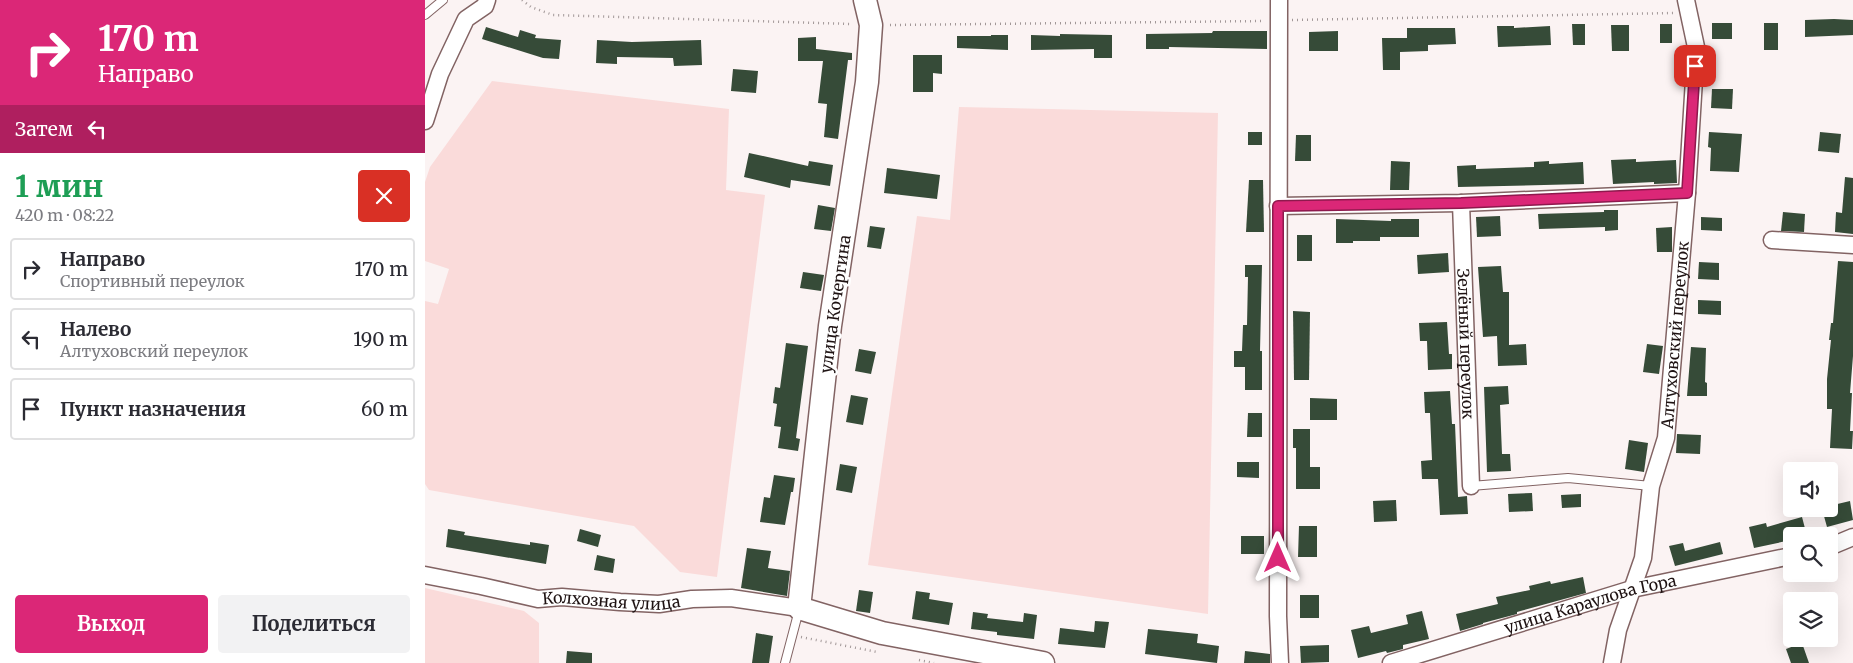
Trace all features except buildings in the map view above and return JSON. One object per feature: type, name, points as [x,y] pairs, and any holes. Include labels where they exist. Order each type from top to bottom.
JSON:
[{"type":"main road","name":"улица Кочергина","points":[[799,608],[830,326],[867,82],[871,25],[865,0]]},
{"type":"main road","points":[[799,608],[882,633],[1043,663]]},
{"type":"street","points":[[425,120],[440,74],[466,19],[485,6],[487,0]]},
{"type":"street","points":[[1279,0],[1278,616],[1280,663]]},
{"type":"street","name":"Алтуховский переулок","points":[[1612,663],[1618,630],[1643,558],[1651,486],[1666,438],[1687,193],[1696,48],[1687,6]]},
{"type":"street","points":[[1278,206],[1461,203],[1687,193]]},
{"type":"street","name":"Зелёный переулок","points":[[1461,203],[1471,486]]},
{"type":"street","points":[[1772,240],[1853,245]]},
{"type":"street","points":[[1838,543],[1853,537]]},
{"type":"street","name":"улица Караулова Гора","points":[[1391,663],[1631,589],[1783,558]]},
{"type":"street","name":"Колхозная улица","points":[[425,575],[538,599],[562,597],[659,604],[692,599],[731,598],[799,608]]},
{"type":"lane","points":[[425,15],[443,0]]},
{"type":"lane","points":[[1471,486],[1568,478],[1651,486]]},
{"type":"lane","name":"улица Кочергина","points":[[785,663],[799,608]]},
{"type":"path","points":[[521,0],[531,7],[553,14],[871,25],[1278,21],[1687,6]]},
{"type":"path","points":[[792,635],[879,652]]},
{"type":"path","points":[[916,659],[935,663]]},
{"type":"shaded area","points":[[492,81],[729,109],[726,190],[765,195],[717,577],[680,572],[634,526],[429,490],[425,484],[425,301],[438,304],[449,269],[425,261],[425,182],[430,167]]},
{"type":"shaded area","points":[[959,107],[1218,113],[1208,614],[868,565],[917,216],[950,220]]},
{"type":"shaded area","points":[[425,588],[524,611],[539,623],[539,663],[425,663]]},
{"type":"route","points":[[1278,558],[1278,206],[1461,203],[1687,193],[1695,66]]}]
